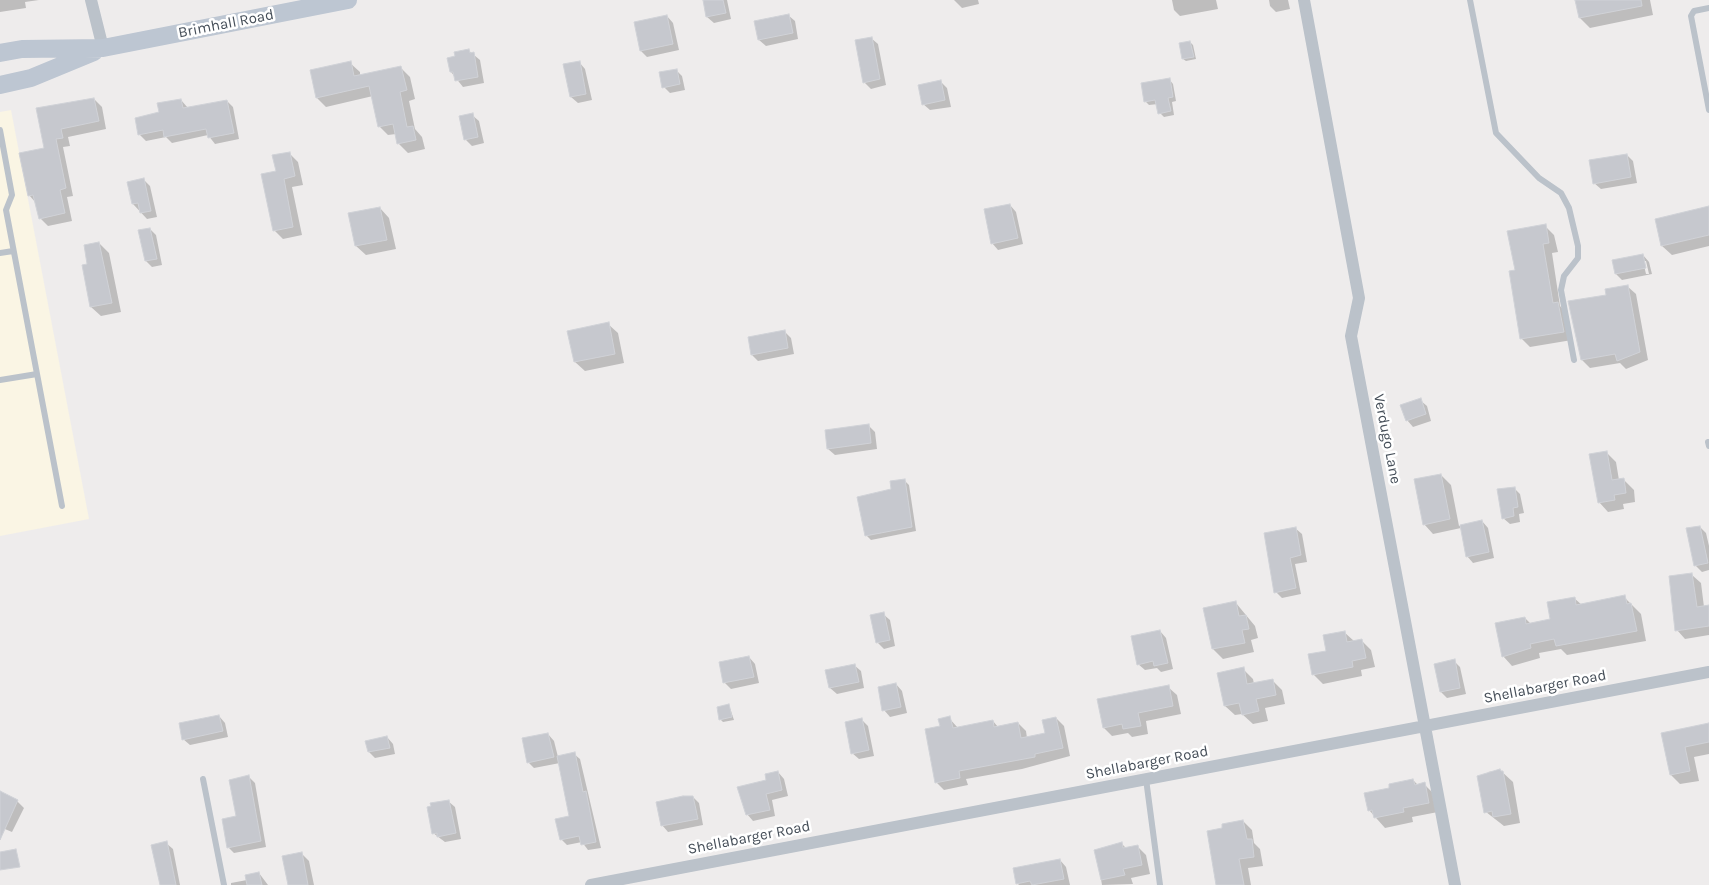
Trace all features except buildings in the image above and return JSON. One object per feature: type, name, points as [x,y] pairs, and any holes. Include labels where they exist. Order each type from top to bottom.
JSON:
[{"type":"street","points":[[91,0],[103,48]]},
{"type":"street","name":"Brimhall Road","points":[[0,53],[22,49],[103,48],[348,0]]},
{"type":"street","name":"Verdugo Lane","points":[[1304,0],[1359,298],[1351,336],[1455,885]]},
{"type":"street","name":"Brimhall Road","points":[[0,85],[31,78],[103,48]]},
{"type":"street","name":"Shellabarger Road","points":[[592,885],[1709,672]]},
{"type":"lane","points":[[1470,0],[1496,133],[1539,178],[1561,193],[1569,208],[1578,246],[1578,258],[1564,276],[1561,290],[1574,360]]},
{"type":"lane","points":[[1709,8],[1694,11],[1691,16],[1709,110]]},
{"type":"lane","points":[[0,130],[12,195],[3,210]]},
{"type":"lane","points":[[0,204],[13,251],[62,506]]},
{"type":"lane","points":[[0,253],[13,251]]},
{"type":"lane","points":[[0,380],[37,374]]},
{"type":"lane","points":[[203,779],[224,885]]},
{"type":"lane","points":[[1146,779],[1160,885]]},
{"type":"shaded area","points":[[11,110],[89,519],[0,536],[0,112]]}]
